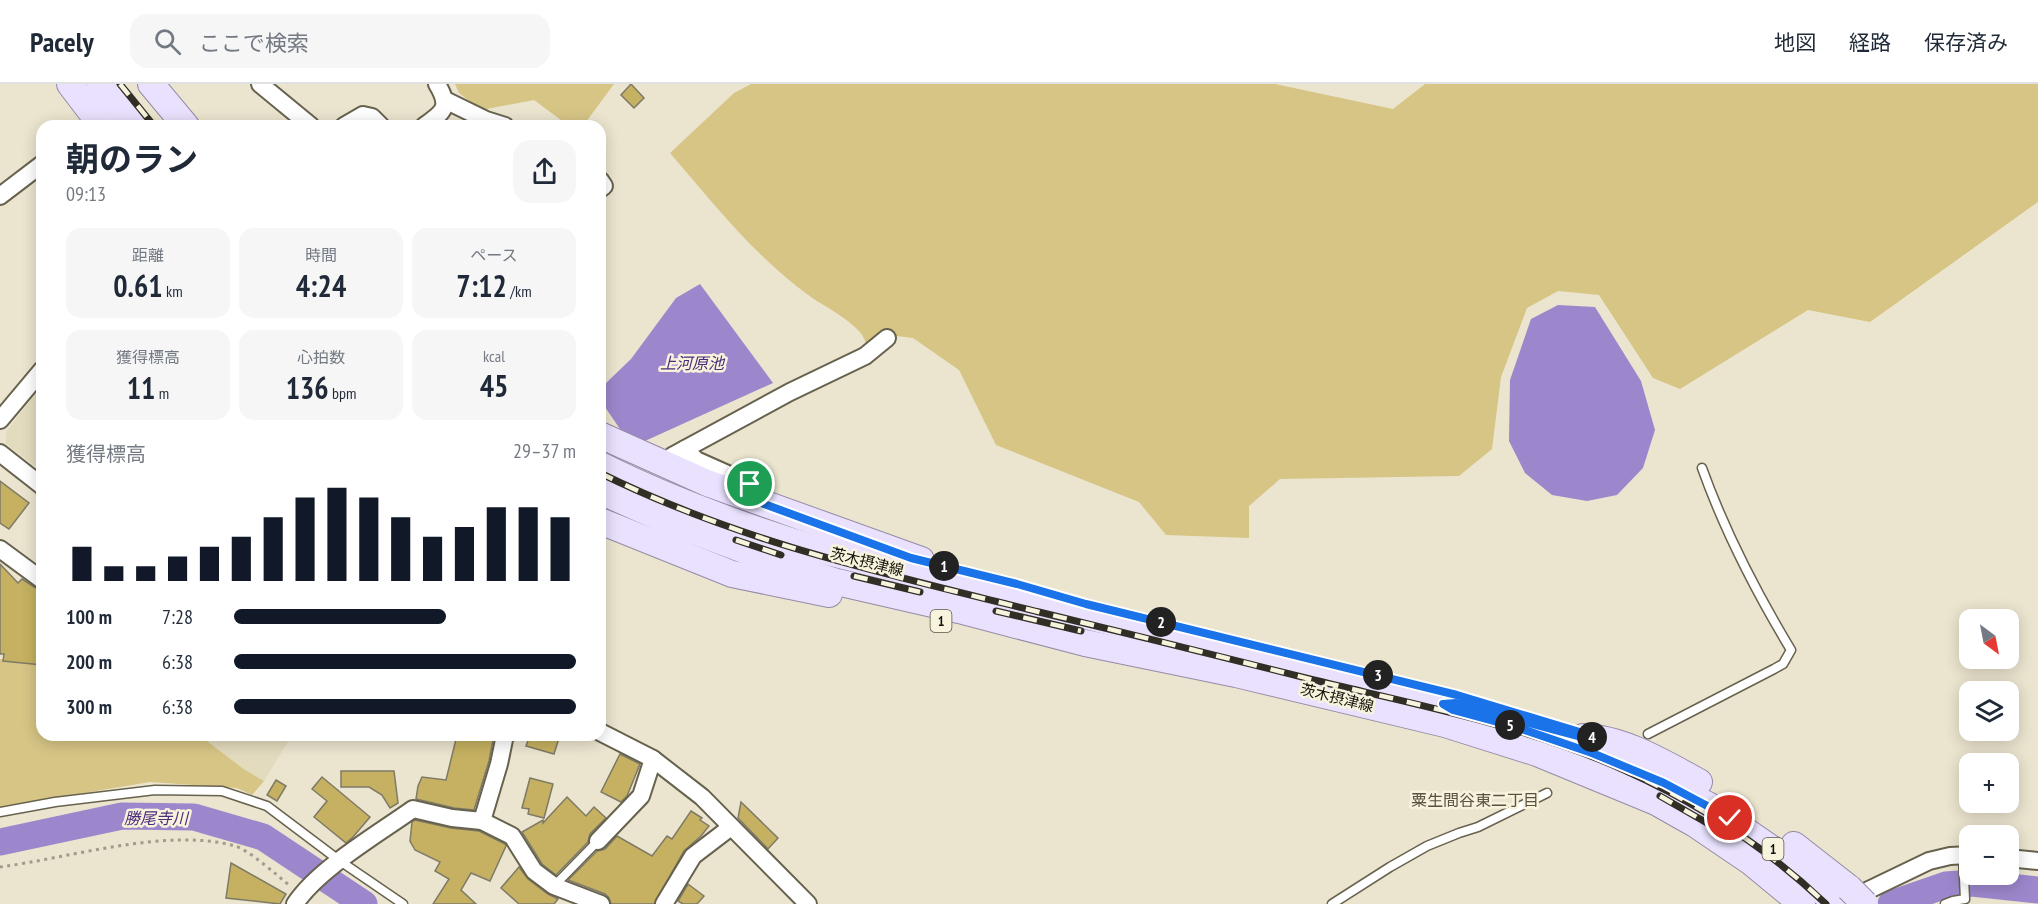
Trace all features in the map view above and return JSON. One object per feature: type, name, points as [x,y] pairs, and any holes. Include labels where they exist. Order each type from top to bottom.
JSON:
[{"type":"main road","points":[[70,84],[98,120]]},
{"type":"main road","points":[[85,84],[100,120]]},
{"type":"main road","points":[[100,84],[130,120]]},
{"type":"main road","points":[[132,84],[161,120]]},
{"type":"main road","points":[[151,84],[181,120]]},
{"type":"main road","points":[[165,84],[195,120]]},
{"type":"main road","points":[[606,438],[687,474],[756,501],[799,525],[911,558],[1017,584],[1086,604],[1457,695],[1629,747],[1682,772],[1766,825],[1845,900]]},
{"type":"main road","points":[[606,453],[668,481],[756,515],[762,514],[756,501]]},
{"type":"main road","name":"茨木摂津線","points":[[606,468],[707,512],[823,551],[1443,704],[1453,710],[1516,727],[1584,750],[1650,777],[1730,818],[1845,900]]},
{"type":"main road","name":"茨木摂津線","points":[[606,511],[680,526],[778,563],[837,582],[960,609],[1075,640],[1236,674],[1433,722],[1537,753],[1656,802],[1695,824],[1751,862],[1802,904]]},
{"type":"main road","name":"1","points":[[606,513],[713,568],[774,579],[1154,674],[1204,681],[1287,701],[1448,741],[1554,773],[1655,819],[1728,864],[1780,904]]},
{"type":"main road","name":"1","points":[[1160,659],[1287,701]]},
{"type":"main road","points":[[1443,704],[1456,703],[1581,737],[1593,737]]},
{"type":"street","points":[[260,84],[304,120]]},
{"type":"street","points":[[432,120],[445,106],[445,100],[437,84]]},
{"type":"street","points":[[445,100],[486,120]]},
{"type":"street","points":[[354,120],[363,115],[375,120]]},
{"type":"street","points":[[0,196],[36,169]]},
{"type":"street","points":[[756,501],[750,484],[679,452],[790,392],[865,356],[887,338]]},
{"type":"street","points":[[0,420],[36,377]]},
{"type":"street","points":[[0,453],[36,481]]},
{"type":"street","points":[[0,549],[36,576]]},
{"type":"street","points":[[606,735],[652,759],[702,797],[808,904]]},
{"type":"street","points":[[482,821],[504,741]]},
{"type":"street","points":[[598,841],[641,796],[652,759]]},
{"type":"street","points":[[300,896],[340,861],[413,809],[452,818],[482,821],[512,836],[534,871],[554,886],[600,904]]},
{"type":"street","points":[[664,904],[693,856],[731,827]]},
{"type":"street","points":[[1845,900],[1929,861],[1959,857]]},
{"type":"street","points":[[2019,859],[2038,861]]},
{"type":"lane","points":[[1648,734],[1783,664],[1791,650],[1762,602],[1717,509],[1702,468]]},
{"type":"lane","points":[[0,812],[56,802],[155,790],[222,791],[267,806],[340,861],[404,904]]},
{"type":"lane","points":[[1332,904],[1427,846],[1478,827],[1547,794]]},
{"type":"lane","points":[[554,886],[598,841]]},
{"type":"lane","points":[[1945,904],[1965,899],[1965,885]]},
{"type":"path","points":[[0,867],[106,849],[184,839],[237,846],[300,896]]},
{"type":"shaded area","points":[[455,84],[614,84],[587,120],[561,120],[534,100],[481,110],[459,93]]},
{"type":"shaded area","points":[[751,84],[1275,84],[1393,109],[1425,84],[2038,84],[2038,202],[1870,322],[1808,310],[1680,389],[1653,378],[1599,295],[1558,291],[1527,308],[1501,377],[1492,449],[1459,476],[1280,479],[1249,506],[1249,538],[1166,535],[1139,502],[996,445],[959,370],[913,338],[888,335],[866,347],[865,340],[853,325],[790,281],[736,229],[670,153],[734,93]]},
{"type":"shaded area","points":[[36,393],[36,466],[6,444],[6,432]]},
{"type":"shaded area","points":[[0,659],[36,662],[36,741],[207,741],[245,770],[264,781],[252,795],[237,788],[150,782],[0,807]]},
{"type":"shaded area","points":[[207,741],[288,741],[264,781],[245,770]]},
{"type":"water","name":"上河原池","points":[[700,284],[773,383],[645,441],[624,435],[606,408],[606,383],[631,359],[676,298]]},
{"type":"water","points":[[1558,305],[1595,307],[1641,381],[1655,430],[1643,468],[1617,495],[1587,501],[1552,495],[1525,473],[1509,441],[1510,380],[1531,319]]},
{"type":"building","points":[[631,84],[644,98],[634,108],[621,95]]},
{"type":"building","points":[[0,481],[29,503],[9,529],[0,523]]},
{"type":"building","points":[[0,564],[18,583],[22,579],[36,588],[36,664],[3,661],[4,654],[0,654]]},
{"type":"building","points":[[456,741],[493,741],[474,810],[416,799],[422,777],[446,780]]},
{"type":"building","points":[[528,741],[558,741],[554,754],[526,746]]},
{"type":"building","points":[[620,754],[640,764],[627,796],[621,802],[601,792]]},
{"type":"building","points":[[341,771],[394,771],[398,803],[390,808],[382,795],[369,787],[341,787]]},
{"type":"building","points":[[322,777],[370,817],[346,843],[314,817],[327,801],[312,789]]},
{"type":"building","points":[[530,778],[553,784],[544,818],[528,814],[529,809],[522,808]]},
{"type":"building","points":[[276,780],[286,786],[277,801],[267,795]]},
{"type":"building","points":[[567,797],[586,816],[594,807],[606,818],[590,834],[588,842],[556,875],[542,864],[522,832],[543,820],[543,823]]},
{"type":"building","points":[[741,802],[778,838],[768,849],[738,818]]},
{"type":"building","points":[[691,811],[709,826],[684,851],[654,904],[611,904],[605,894],[568,880],[597,851],[605,849],[617,836],[652,856],[667,836],[672,839]]},
{"type":"building","points":[[415,820],[479,831],[505,844],[490,881],[471,873],[461,890],[476,904],[433,904],[449,879],[435,871],[440,862],[415,850],[410,841],[412,822]]},
{"type":"building","points":[[231,863],[286,894],[280,904],[226,898]]},
{"type":"building","points":[[519,867],[528,879],[558,899],[554,904],[519,904],[501,888]]},
{"type":"building","points":[[688,884],[704,896],[697,904],[683,904],[678,901]]},
{"type":"waterway","name":"勝尾寺川","points":[[0,842],[122,816],[194,817],[263,837],[364,904]]},
{"type":"waterway","name":"勝尾寺川","points":[[1891,904],[1946,885],[1972,883],[2038,890]]},
{"type":"railway","points":[[120,84],[149,120]]},
{"type":"railway","points":[[606,476],[653,498],[707,519],[761,538],[870,570],[1472,718],[1549,741],[1624,770],[1705,812],[1780,864],[1826,904]]},
{"type":"railway","points":[[736,540],[781,555]]},
{"type":"railway","points":[[854,576],[920,592]]},
{"type":"railway","points":[[996,611],[1081,631]]},
{"type":"railway","points":[[1660,796],[1714,827]]},
{"type":"district","name":"粟生間谷東二丁目","points":[[1475,800]]},
{"type":"route","points":[[750,484],[745,497],[911,558],[1017,584],[1086,604],[1457,695],[1583,733],[1593,737],[1581,737],[1456,703],[1443,704],[1453,710],[1539,734],[1592,753],[1664,783],[1730,818]]}]
